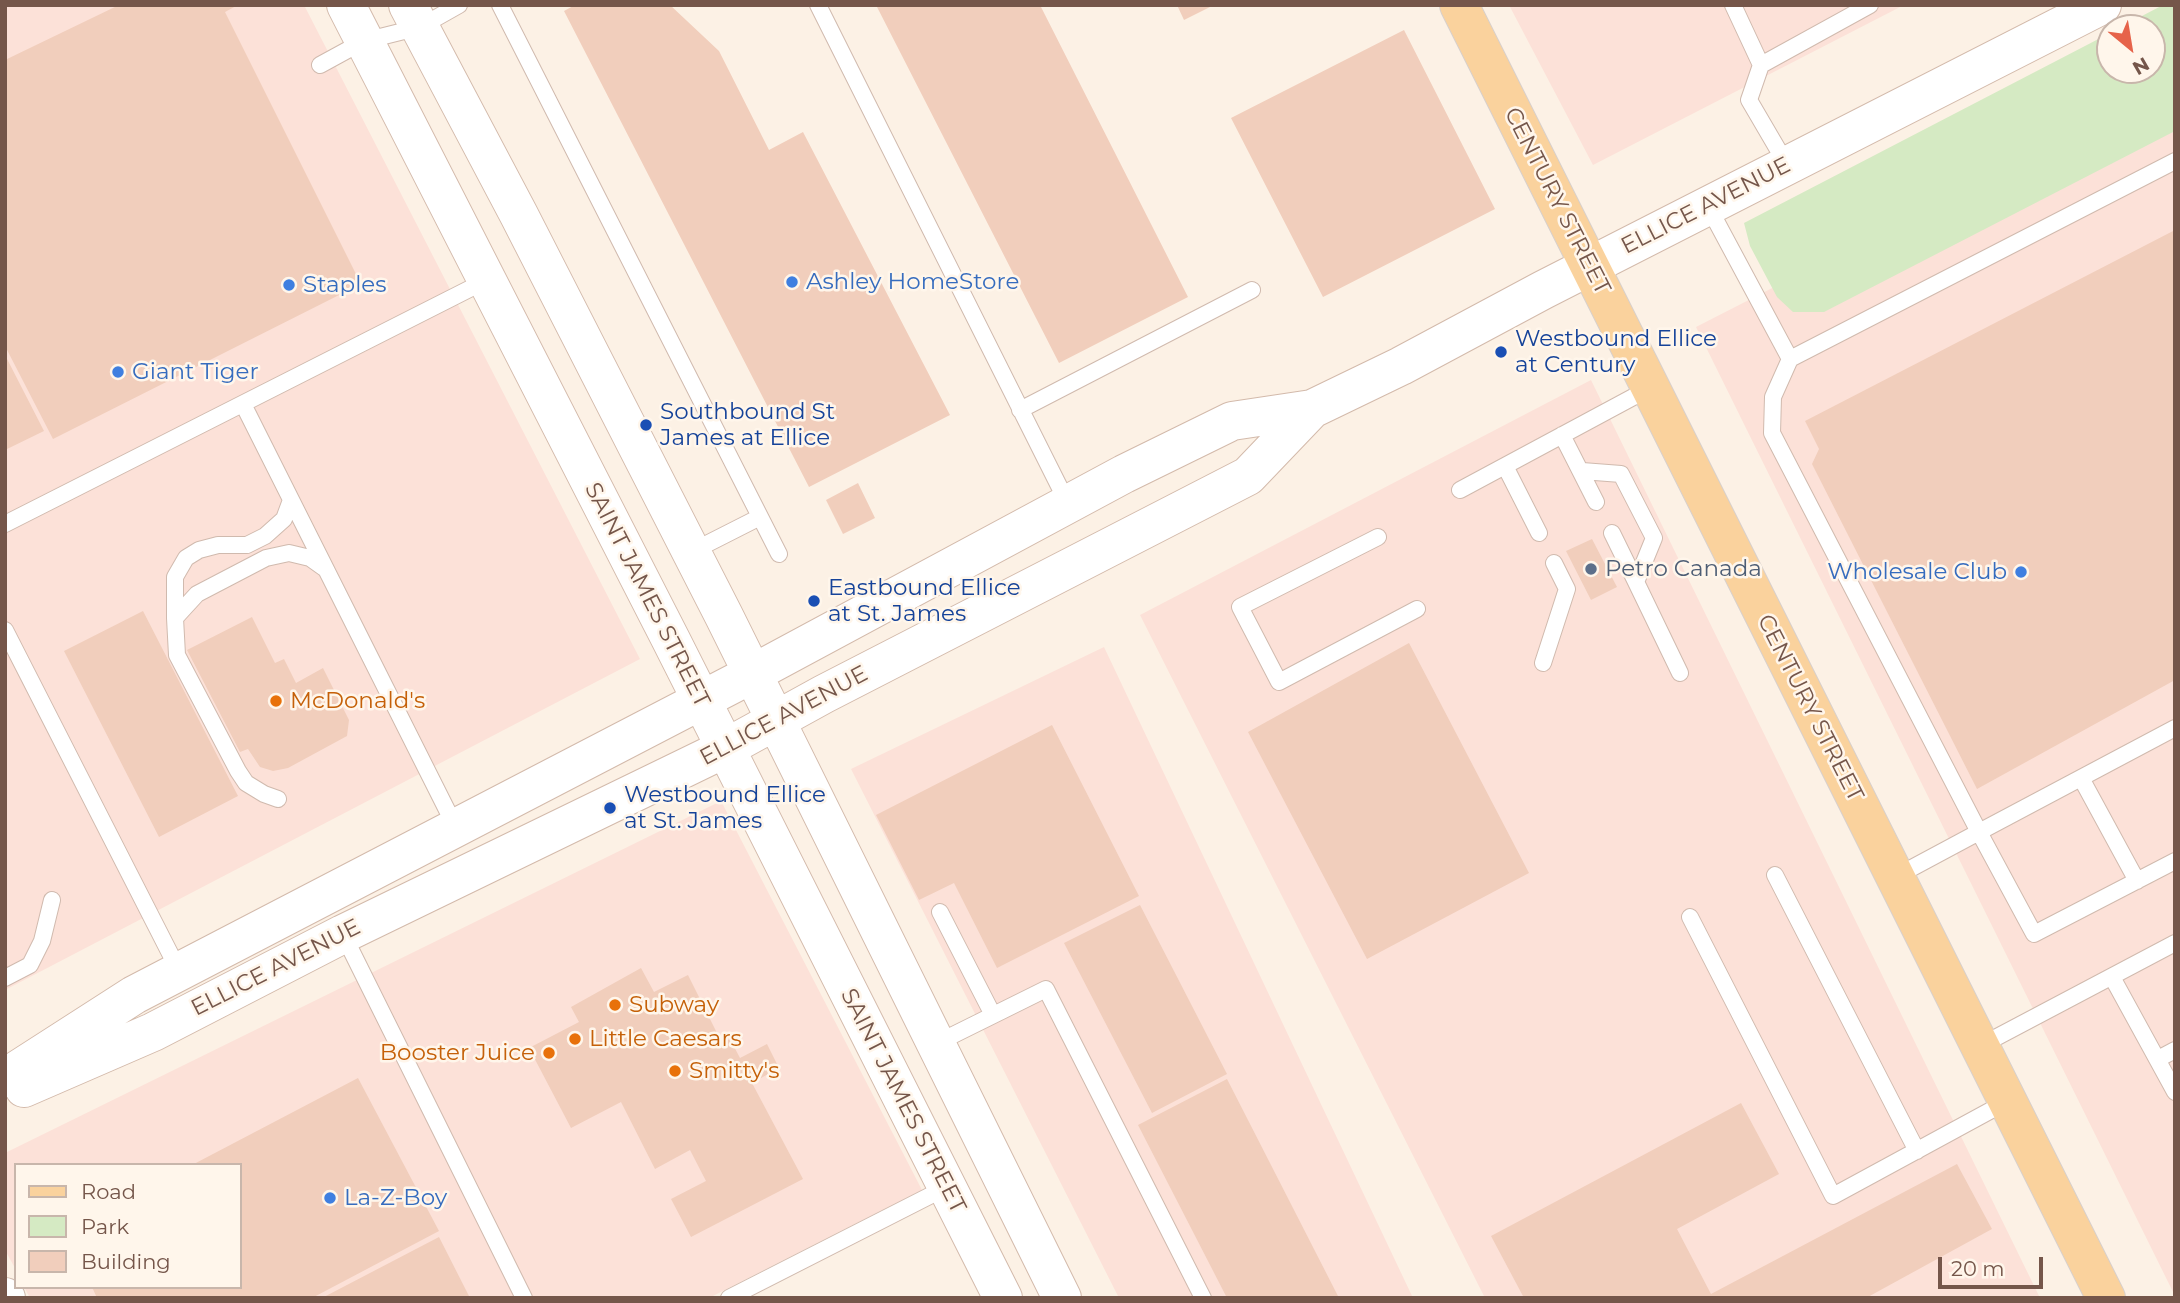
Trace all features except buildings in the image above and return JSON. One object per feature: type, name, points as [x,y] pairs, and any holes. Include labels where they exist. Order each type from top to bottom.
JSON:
[{"type":"main road","name":"SAINT JAMES STREET","points":[[346,5],[1003,1298]]},
{"type":"main road","name":"CENTURY STREET","points":[[1459,5],[2106,1298]]},
{"type":"main road","name":"ELLICE AVENUE","points":[[5,1078],[134,995],[752,674],[1068,504],[1232,421],[1312,409],[1401,366],[1589,266],[2102,5]]},
{"type":"main road","points":[[414,16],[691,552],[1062,1298]]},
{"type":"main road","name":"ELLICE AVENUE","points":[[5,1096],[153,1032],[343,934],[724,748],[1248,476],[1312,409]]},
{"type":"lane","points":[[320,65],[414,16],[459,5]]},
{"type":"lane","points":[[500,5],[779,554]]},
{"type":"lane","points":[[818,5],[1068,504]]},
{"type":"lane","points":[[1733,5],[1761,65]]},
{"type":"lane","points":[[1787,165],[1749,100],[1761,65],[1870,5]]},
{"type":"lane","points":[[2175,162],[1790,359],[1773,397],[1772,433],[2034,934],[2175,861]]},
{"type":"lane","points":[[1708,206],[1790,359]]},
{"type":"lane","points":[[5,524],[487,280]]},
{"type":"lane","points":[[1020,410],[1252,290]]},
{"type":"lane","points":[[1460,491],[1650,387]]},
{"type":"lane","points":[[243,404],[456,828]]},
{"type":"lane","points":[[1562,435],[1597,502]]},
{"type":"lane","points":[[1505,466],[1539,533]]},
{"type":"lane","points":[[1582,471],[1621,474],[1654,538],[1636,582]]},
{"type":"lane","points":[[278,799],[246,783],[177,654],[175,577],[186,558],[199,550],[218,545],[247,545],[265,536],[284,519],[291,500]]},
{"type":"lane","points":[[691,552],[760,517]]},
{"type":"lane","points":[[1612,533],[1680,673]]},
{"type":"lane","points":[[1378,537],[1240,607],[1279,682],[1417,609]]},
{"type":"lane","points":[[175,618],[197,594],[266,558],[289,553],[310,558],[326,570]]},
{"type":"lane","points":[[1543,663],[1567,589],[1554,563]]},
{"type":"lane","points":[[5,630],[179,972]]},
{"type":"lane","points":[[1895,877],[2175,728]]},
{"type":"lane","points":[[2081,778],[2137,881]]},
{"type":"lane","points":[[1775,875],[1917,1151]]},
{"type":"lane","points":[[5,978],[30,965],[42,941],[52,900]]},
{"type":"lane","points":[[940,912],[993,1015]]},
{"type":"lane","points":[[1690,917],[1833,1196],[2008,1101]]},
{"type":"lane","points":[[343,934],[524,1298]]},
{"type":"lane","points":[[1980,1046],[2175,943]]},
{"type":"lane","points":[[2112,977],[2175,1092]]},
{"type":"lane","points":[[937,1044],[1046,989],[1200,1297]]},
{"type":"lane","points":[[2158,1059],[2175,1050]]},
{"type":"lane","points":[[729,1298],[947,1187]]},
{"type":"shaded area","points":[[5,5],[304,5],[640,659],[5,990]]},
{"type":"shaded area","points":[[1509,5],[1904,5],[1593,165]]},
{"type":"shaded area","points":[[2175,82],[2175,1296],[1696,327]]},
{"type":"shaded area","points":[[1591,380],[2040,1298],[1485,1298],[1140,615]]},
{"type":"shaded area","points":[[1104,647],[1413,1298],[1119,1298],[851,769]]},
{"type":"shaded area","points":[[721,801],[922,1190],[709,1298],[30,1298],[25,1289],[242,1289],[242,1163],[14,1163],[14,1266],[5,1250],[5,1153]]},
{"type":"green space","points":[[2163,5],[2175,5],[2175,131],[1824,312],[1793,312],[1777,297],[1750,246],[1744,223],[2096,40],[2096,84],[2166,84],[2166,14],[2146,14]]},
{"type":"place","name":"Ashley HomeStore","points":[[792,282]]},
{"type":"place","name":"Staples","points":[[289,285]]},
{"type":"place","name":"Westbound Ellice at Century","points":[[1501,352]]},
{"type":"place","name":"Giant Tiger","points":[[118,372]]},
{"type":"place","name":"Southbound St James at Ellice","points":[[646,425]]},
{"type":"place","name":"Petro Canada","points":[[1591,569]]},
{"type":"place","name":"Wholesale Club","points":[[2021,572]]},
{"type":"place","name":"Eastbound Ellice at St. James","points":[[814,601]]},
{"type":"place","name":"McDonald's","points":[[276,701]]},
{"type":"place","name":"Westbound Ellice at St. James","points":[[610,808]]},
{"type":"place","name":"Subway","points":[[615,1005]]},
{"type":"place","name":"Little Caesars","points":[[575,1039]]},
{"type":"place","name":"Booster Juice","points":[[549,1053]]},
{"type":"place","name":"Smitty's","points":[[675,1071]]},
{"type":"place","name":"La-Z-Boy","points":[[330,1198]]}]
